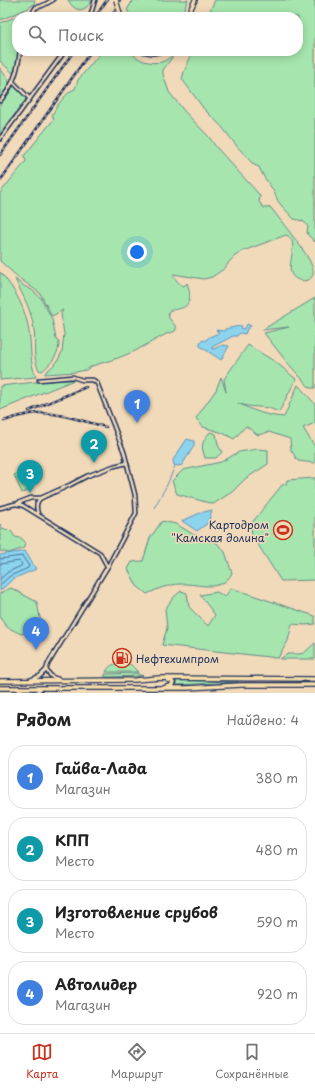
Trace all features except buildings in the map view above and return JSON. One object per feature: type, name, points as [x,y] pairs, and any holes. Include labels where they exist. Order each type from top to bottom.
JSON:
[{"type":"main road","points":[[116,0],[119,12]]},
{"type":"main road","points":[[189,12],[195,0]]},
{"type":"main road","points":[[0,681],[135,680],[160,678],[315,679]]},
{"type":"main road","points":[[159,688],[171,686],[173,683],[170,680],[160,678]]},
{"type":"main road","points":[[0,688],[187,688],[241,685],[315,685]]},
{"type":"street","points":[[33,12],[36,7],[40,8],[53,0]]},
{"type":"street","points":[[91,12],[95,0]]},
{"type":"street","points":[[0,101],[5,96],[13,82],[18,68],[19,56]]},
{"type":"street","points":[[0,140],[60,56]]},
{"type":"street","points":[[13,82],[30,99]]},
{"type":"street","points":[[20,680],[35,678],[40,676],[46,670],[48,664],[108,566],[136,513],[135,495],[124,452],[97,383],[93,380],[82,380],[73,377],[40,380]]},
{"type":"street","points":[[0,508],[31,498],[42,497],[88,476],[114,466],[127,463]]},
{"type":"street","points":[[39,515],[37,504],[38,500],[42,497]]},
{"type":"street","points":[[18,503],[100,553],[108,566]]},
{"type":"street","points":[[46,670],[52,677],[68,681]]},
{"type":"street","points":[[7,688],[19,689],[24,693]]},
{"type":"street","points":[[36,693],[42,688]]},
{"type":"green space","points":[[0,0],[35,0],[34,4],[27,9],[20,12],[12,12],[12,15],[0,20]]},
{"type":"green space","points":[[68,0],[92,0],[86,8],[79,10],[74,8]]},
{"type":"green space","points":[[133,0],[188,0],[183,12],[128,12],[127,10]]},
{"type":"green space","points":[[215,0],[315,0],[315,242],[308,235],[308,227],[306,224],[303,221],[294,219],[281,205],[259,167],[254,165],[222,127],[204,109],[182,79],[191,56],[303,56],[303,12],[209,12]]},
{"type":"green space","points":[[12,18],[12,56],[18,56],[14,74],[0,61],[0,23]]},
{"type":"green space","points":[[98,56],[136,56],[144,61],[153,63],[162,62],[173,56],[163,70],[169,92],[185,112],[257,192],[260,196],[259,202],[264,208],[270,207],[272,209],[310,261],[313,270],[311,278],[306,281],[302,281],[293,277],[290,265],[293,244],[291,239],[286,235],[243,251],[235,256],[225,268],[212,277],[204,279],[173,274],[180,284],[184,286],[187,283],[190,296],[186,306],[168,312],[169,318],[176,327],[176,330],[135,351],[92,366],[86,370],[45,374],[57,362],[62,352],[64,334],[61,314],[63,310],[52,316],[40,293],[19,278],[0,261],[0,193],[26,161],[24,156],[54,119],[52,115],[65,96],[75,89],[78,80]]},
{"type":"green space","points":[[0,68],[8,79],[9,84],[0,98]]},
{"type":"green space","points":[[16,86],[26,99],[0,134],[0,104],[13,87]]},
{"type":"green space","points":[[0,272],[15,292],[25,315],[30,338],[32,366],[36,377],[0,380]]},
{"type":"green space","points":[[15,279],[41,298],[52,319],[56,339],[59,341],[58,350],[54,358],[42,371],[39,370],[36,361],[35,335],[31,316]]},
{"type":"green space","points":[[315,298],[315,388],[310,388],[264,333],[289,327],[262,330]]},
{"type":"green space","points":[[248,345],[277,363],[296,379],[279,412],[269,408],[247,406],[238,403],[261,413],[284,417],[298,385],[315,404],[315,423],[303,428],[315,447],[315,463],[298,461],[291,450],[290,439],[269,432],[258,435],[246,426],[234,439],[223,433],[203,427],[196,418],[216,390],[221,377],[226,392],[224,379]]},
{"type":"green space","points":[[54,380],[74,380],[0,410],[0,386]]},
{"type":"green space","points":[[210,432],[216,434],[218,445],[222,452],[216,458],[205,458],[203,450],[203,442]]},
{"type":"green space","points":[[257,449],[268,450],[268,464],[245,479],[232,492],[213,504],[177,494],[172,481],[183,470],[221,462],[239,452]]},
{"type":"green space","points":[[25,471],[32,489],[22,493],[14,475]]},
{"type":"green space","name":"Картодром \"Камская долина\"","points":[[315,478],[315,580],[281,581],[252,535],[251,524],[282,485],[286,484],[287,480]]},
{"type":"green space","points":[[162,521],[176,524],[196,536],[217,543],[225,552],[232,573],[222,583],[216,585],[172,585],[147,594],[137,586],[128,569],[132,562],[143,561],[150,538]]},
{"type":"green space","points":[[0,524],[2,528],[11,531],[15,537],[21,538],[25,542],[24,548],[9,553],[0,551]]},
{"type":"green space","points":[[11,588],[37,602],[42,628],[21,634],[7,627],[0,618],[0,593]]},
{"type":"green space","points":[[231,588],[315,616],[315,624],[292,624],[288,641],[278,658],[162,645],[167,628],[165,609],[174,597],[181,591],[187,593],[189,607],[208,626],[215,615],[200,595],[217,592],[225,597]]},
{"type":"green space","points":[[315,643],[315,659],[280,659],[288,654],[304,653]]},
{"type":"green space","points":[[130,664],[138,672],[106,672],[110,666],[113,665]]},
{"type":"green space","points":[[138,673],[138,675],[143,676],[105,677],[105,674]]},
{"type":"green space","points":[[177,680],[239,682],[176,685]]},
{"type":"water","points":[[247,324],[251,326],[247,329],[245,334],[240,333],[237,336],[233,336],[212,347],[213,349],[223,345],[229,346],[221,360],[200,346],[201,341],[219,333],[216,330],[224,331],[225,329],[240,326],[242,326],[241,328],[243,329]]},
{"type":"water","points":[[187,439],[194,441],[194,446],[182,465],[174,465],[173,460]]},
{"type":"water","points":[[212,510],[208,523],[197,531],[182,521],[200,513]]},
{"type":"water","points":[[25,551],[36,569],[13,579],[0,591],[0,555]]},
{"type":"waterway","points":[[154,508],[167,485],[175,466]]},
{"type":"railway","points":[[99,12],[107,0]]},
{"type":"railway","points":[[114,12],[120,0]]},
{"type":"railway","points":[[0,155],[70,56]]},
{"type":"railway","points":[[0,181],[88,56]]},
{"type":"railway","points":[[29,411],[86,387]]},
{"type":"railway","points":[[4,421],[25,415],[46,413],[106,427]]},
{"type":"place","name":"Гайва-Лада","points":[[137,423]]},
{"type":"place","name":"КПП","points":[[94,463]]},
{"type":"place","name":"Изготовление срубов","points":[[30,493]]},
{"type":"place","name":"Картодром \"Камская долина\"","points":[[283,530]]},
{"type":"place","name":"Автолидер","points":[[36,650]]},
{"type":"place","name":"Нефтехимпром","points":[[122,658]]}]
